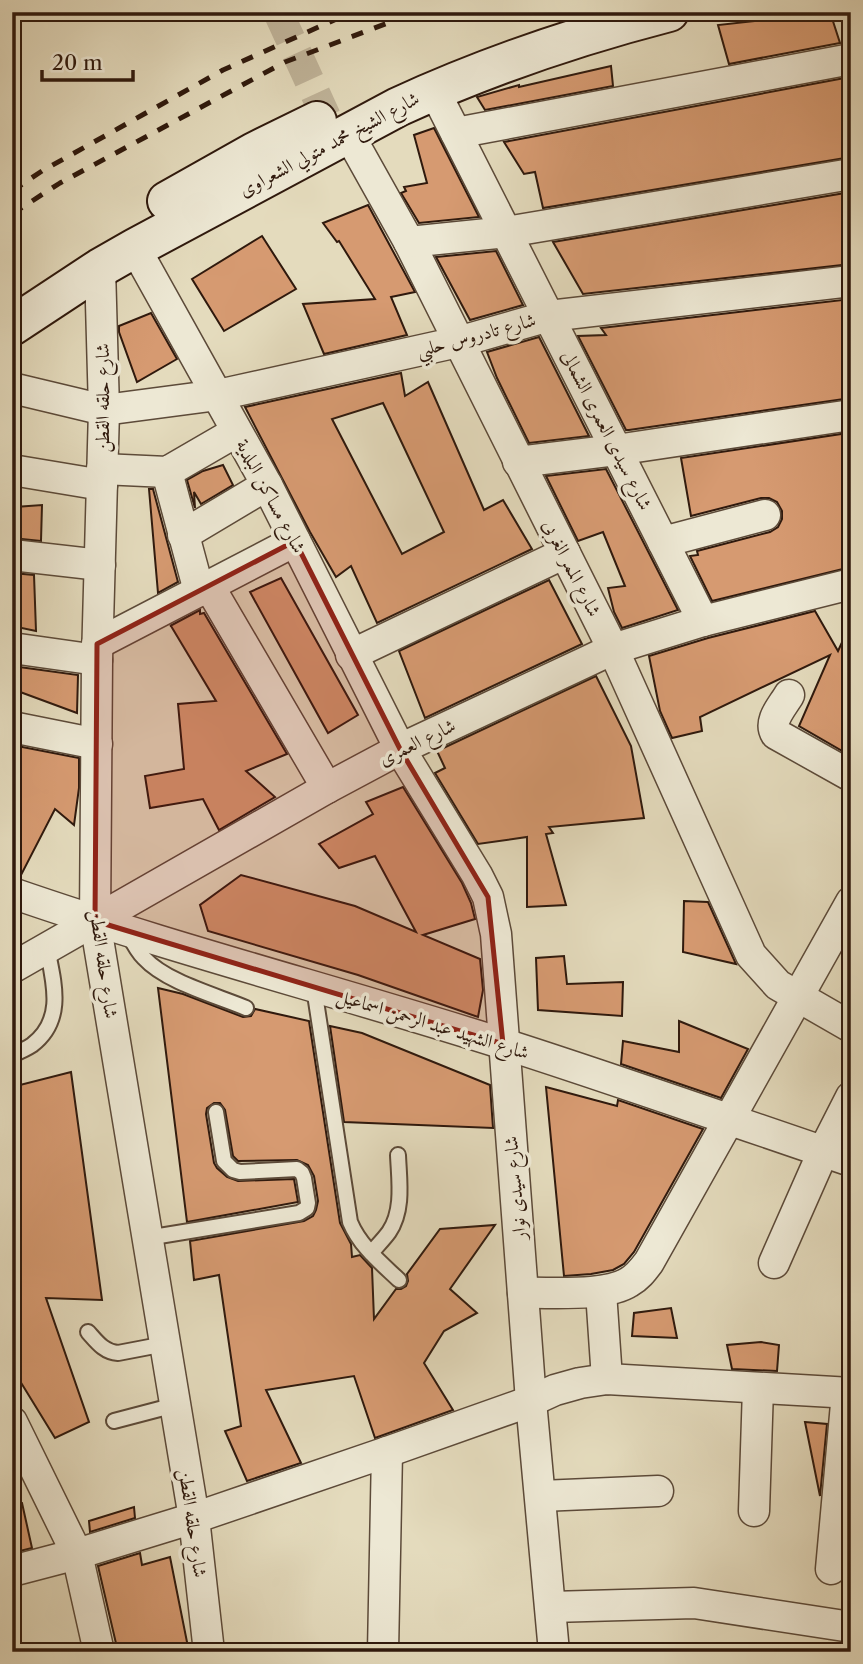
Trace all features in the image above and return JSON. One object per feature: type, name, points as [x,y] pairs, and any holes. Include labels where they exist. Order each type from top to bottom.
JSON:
[{"type":"street","name":"شارع الشيخ محمد متولي الشعراوى","points":[[12,295],[79,252],[254,152],[413,74],[503,37],[584,12]]},
{"type":"street","name":"شارع الشيخ محمد متولي الشعراوى","points":[[12,326],[135,248],[398,107],[508,60],[669,12]]},
{"type":"street","points":[[456,132],[851,59]]},
{"type":"street","name":"شارع سيدى العمرى الشمالى","points":[[434,90],[703,621]]},
{"type":"street","name":"شارع الممر الغربى","points":[[348,134],[409,242],[565,553],[612,649],[751,955],[778,985],[851,1027]]},
{"type":"street","points":[[409,242],[507,232],[851,174]]},
{"type":"street","name":"شارع مساكن البلدية","points":[[135,248],[267,485],[400,749]]},
{"type":"street","name":"شارع حلقه القطن","points":[[100,268],[104,410],[97,652],[95,921],[194,1518],[209,1652]]},
{"type":"street","name":"شارع تادروس حلبي","points":[[104,410],[218,395],[458,342],[549,316],[851,281]]},
{"type":"street","points":[[12,388],[104,410]]},
{"type":"street","points":[[518,462],[851,415]]},
{"type":"street","points":[[12,470],[102,477],[167,472],[236,432]]},
{"type":"street","points":[[167,472],[183,534],[204,588],[327,788]]},
{"type":"street","points":[[183,534],[267,485]]},
{"type":"street","points":[[663,542],[765,515]]},
{"type":"street","points":[[12,648],[97,652],[204,588],[296,541]]},
{"type":"street","points":[[352,656],[565,553]]},
{"type":"street","points":[[12,555],[100,565]]},
{"type":"street","name":"شارع العمرى","points":[[26,956],[95,921],[400,749],[612,649],[703,621],[851,584]]},
{"type":"street","points":[[789,695],[774,720],[774,732],[851,776]]},
{"type":"street","points":[[12,727],[97,744]]},
{"type":"street","name":"شارع سيدى نوار","points":[[400,749],[477,875],[488,897],[496,934],[531,1401],[554,1652]]},
{"type":"street","name":"شارع الشهيد عبد الرحمن اسماعيل","points":[[12,892],[126,931],[503,1044],[851,1161]]},
{"type":"street","points":[[523,1293],[601,1292],[628,1283],[640,1274],[851,902]]},
{"type":"street","points":[[774,1263],[823,1152],[851,1097]]},
{"type":"street","points":[[601,1292],[607,1379]]},
{"type":"street","points":[[17,1577],[77,1554],[194,1518],[387,1452],[555,1390],[607,1379],[849,1393],[831,1569]]},
{"type":"street","points":[[754,1511],[758,1388]]},
{"type":"street","points":[[16,1437],[77,1554],[99,1652]]},
{"type":"street","points":[[383,1652],[387,1452]]},
{"type":"street","points":[[541,1496],[658,1491]]},
{"type":"street","points":[[551,1608],[694,1603],[851,1627]]},
{"type":"lane","points":[[126,931],[144,958],[158,970],[171,978],[246,1008]]},
{"type":"lane","points":[[12,1055],[31,1046],[48,1030],[54,1011],[55,987],[26,956]]},
{"type":"lane","points":[[314,988],[347,1209],[355,1234],[398,1280]]},
{"type":"lane","points":[[147,1238],[299,1213],[307,1208],[304,1178],[297,1169],[240,1172],[228,1166],[224,1161],[216,1112]]},
{"type":"lane","points":[[371,1253],[389,1233],[398,1213],[398,1155]]},
{"type":"lane","points":[[88,1332],[102,1348],[110,1352],[118,1353],[165,1344]]},
{"type":"lane","points":[[114,1421],[175,1405]]},
{"type":"highlighted area","points":[[295,541],[400,749],[488,897],[503,1044],[95,921],[97,644]]},
{"type":"building","points":[[780,12],[830,12],[840,43],[729,64],[718,25],[782,18]]},
{"type":"building","points":[[611,66],[613,86],[485,110],[477,97],[519,85]]},
{"type":"building","points":[[850,77],[851,157],[543,208],[535,172],[524,174],[504,142]]},
{"type":"building","points":[[434,128],[479,217],[419,223],[401,193],[406,191],[404,187],[427,183],[414,135]]},
{"type":"building","points":[[851,192],[851,264],[583,294],[553,242]]},
{"type":"building","points":[[368,205],[415,292],[391,297],[407,335],[324,354],[303,304],[375,299],[339,241],[337,242],[323,223]]},
{"type":"building","points":[[262,236],[296,289],[224,331],[192,279]]},
{"type":"building","points":[[496,251],[523,305],[470,320],[436,257]]},
{"type":"building","points":[[851,299],[851,398],[629,430],[626,430],[578,336],[606,335],[601,328]]},
{"type":"building","points":[[151,313],[177,359],[137,382],[119,326]]},
{"type":"building","points":[[539,337],[589,436],[529,443],[487,352]]},
{"type":"building","points":[[401,373],[405,396],[428,382],[484,510],[503,500],[532,549],[377,623],[351,566],[336,577],[245,407]],"holes":[[[383,403],[444,532],[402,554],[332,419]]]},
{"type":"building","points":[[848,433],[851,450],[851,567],[712,601],[690,556],[698,555],[697,551],[770,532],[778,527],[782,511],[777,502],[761,498],[691,516],[681,458]]},
{"type":"building","points":[[223,465],[233,485],[201,504],[194,492],[195,508],[187,480],[203,471]]},
{"type":"building","points":[[606,469],[678,610],[622,628],[614,612],[608,588],[625,586],[603,532],[578,541],[546,476]]},
{"type":"building","points":[[149,489],[153,489],[178,582],[158,593]]},
{"type":"building","points":[[42,505],[41,541],[12,538],[15,507]]},
{"type":"building","points":[[12,573],[34,575],[36,631],[12,626]]},
{"type":"building","points":[[281,578],[358,715],[328,733],[250,592]]},
{"type":"building","points":[[549,580],[582,644],[425,718],[399,651]]},
{"type":"building","points":[[200,610],[287,754],[246,771],[275,797],[219,830],[203,799],[150,808],[145,776],[184,769],[178,704],[216,701],[170,626]]},
{"type":"building","points":[[815,611],[838,651],[851,623],[851,756],[799,726],[830,655],[700,717],[702,731],[672,738],[660,711],[649,656]]},
{"type":"building","points":[[12,666],[78,675],[77,713],[12,689]]},
{"type":"building","points":[[596,676],[631,746],[644,818],[549,827],[553,833],[546,834],[566,905],[527,907],[527,837],[478,844],[435,773],[445,768],[437,751]]},
{"type":"building","points":[[12,745],[79,758],[79,788],[74,825],[55,809],[20,877],[12,876]]},
{"type":"building","points":[[403,787],[462,883],[471,903],[475,919],[423,935],[480,959],[483,990],[478,1017],[358,975],[208,931],[200,905],[241,875],[355,906],[416,932],[375,856],[339,868],[319,844],[373,814],[366,802]]},
{"type":"building","points":[[684,901],[708,902],[736,964],[683,952]]},
{"type":"building","points":[[564,956],[567,984],[623,982],[622,1016],[538,1010],[536,958]]},
{"type":"building","points":[[158,988],[183,994],[243,1017],[251,1016],[255,1009],[309,1021],[340,1223],[351,1244],[352,1257],[360,1255],[372,1268],[374,1319],[396,1289],[406,1286],[407,1274],[440,1229],[495,1225],[450,1289],[477,1313],[444,1331],[424,1363],[453,1410],[375,1438],[354,1376],[266,1390],[301,1463],[247,1481],[225,1431],[241,1426],[219,1275],[194,1280],[190,1241],[304,1221],[313,1216],[318,1201],[314,1176],[308,1165],[297,1160],[238,1161],[233,1156],[225,1110],[220,1103],[214,1103],[207,1108],[206,1114],[217,1168],[227,1177],[238,1181],[294,1179],[298,1202],[187,1222]]},
{"type":"building","points":[[679,1021],[748,1049],[721,1098],[621,1064],[623,1041],[679,1052]]},
{"type":"building","points":[[330,1026],[362,1033],[490,1085],[493,1128],[344,1122]]},
{"type":"building","points":[[71,1072],[102,1300],[46,1298],[89,1422],[55,1438],[12,1368],[12,1087]]},
{"type":"building","points":[[546,1087],[617,1106],[618,1100],[703,1129],[634,1252],[624,1264],[613,1270],[564,1276]]},
{"type":"building","points":[[671,1308],[677,1338],[632,1336],[634,1313]]},
{"type":"building","points":[[761,1342],[779,1345],[777,1371],[732,1369],[727,1345]]},
{"type":"building","points":[[805,1422],[827,1424],[820,1496]]},
{"type":"building","points":[[22,1503],[32,1548],[12,1553],[12,1504]]},
{"type":"building","points":[[134,1507],[135,1518],[90,1532],[89,1521]]},
{"type":"building","points":[[140,1553],[142,1565],[170,1557],[189,1652],[118,1652],[98,1566]]},
{"type":"tunnel","points":[[278,12],[326,117]]},
{"type":"railway","points":[[12,191],[42,171],[223,70],[352,12]]},
{"type":"railway","points":[[12,214],[60,183],[285,62],[417,12]]}]
